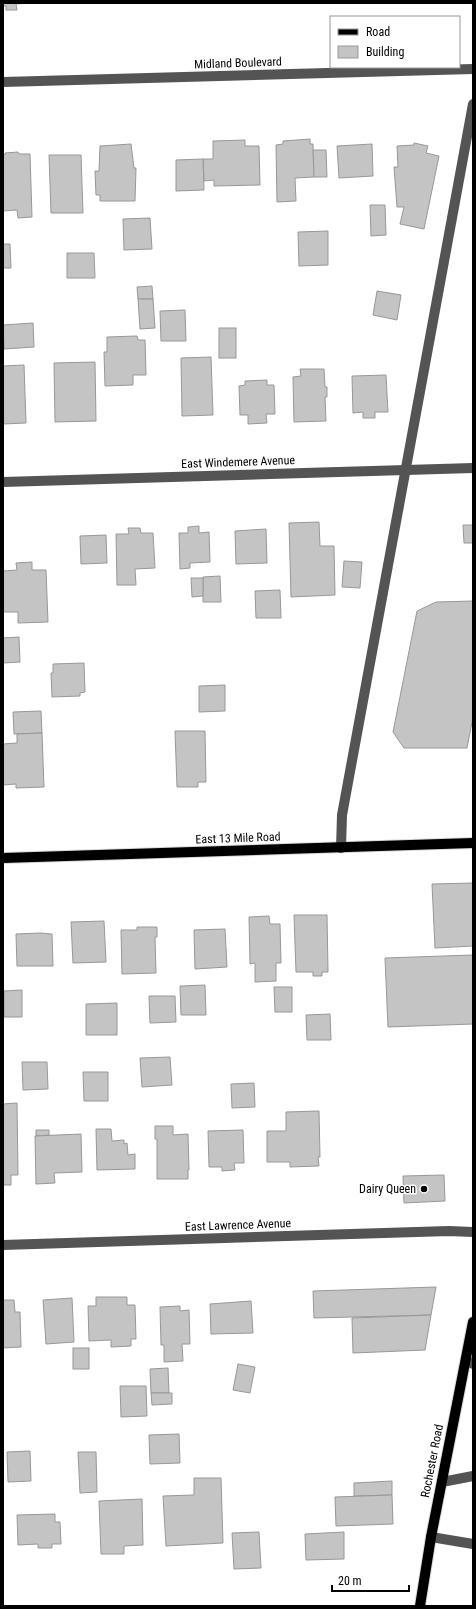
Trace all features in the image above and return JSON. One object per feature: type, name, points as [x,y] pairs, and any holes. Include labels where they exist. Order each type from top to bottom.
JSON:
[{"type":"main road","name":"East 13 Mile Road","points":[[3,858],[473,843]]},
{"type":"main road","name":"Rochester Road","points":[[420,1606],[431,1537],[442,1482],[469,1362],[473,1322]]},
{"type":"street","name":"Midland Boulevard","points":[[3,82],[473,69]]},
{"type":"street","points":[[340,848],[342,815],[473,104]]},
{"type":"street","name":"East Windemere Avenue","points":[[3,482],[473,468]]},
{"type":"street","name":"East Lawrence Avenue","points":[[3,1245],[473,1232]]},
{"type":"street","points":[[442,1482],[473,1476]]},
{"type":"street","points":[[431,1537],[473,1544]]},
{"type":"building","points":[[3,3],[30,3],[16,4],[17,10],[6,10],[6,6],[3,6]]},
{"type":"building","points":[[310,139],[310,144],[313,144],[314,177],[295,178],[296,201],[277,202],[276,145],[283,144],[283,141]]},
{"type":"building","points":[[245,140],[245,146],[259,146],[260,185],[214,186],[214,180],[204,181],[203,159],[213,159],[213,141]]},
{"type":"building","points":[[414,143],[428,146],[426,153],[439,156],[424,229],[400,224],[404,207],[397,207],[394,167],[398,167],[397,146],[414,145]]},
{"type":"building","points":[[131,144],[134,168],[136,168],[135,201],[100,201],[100,195],[96,195],[95,171],[99,171],[100,146]]},
{"type":"building","points":[[372,144],[373,176],[339,178],[337,146]]},
{"type":"building","points":[[313,150],[326,150],[327,177],[314,177]]},
{"type":"building","points":[[18,152],[19,154],[30,154],[32,217],[18,218],[17,210],[3,211],[3,155],[5,155],[5,153]]},
{"type":"building","points":[[49,155],[81,155],[83,213],[51,213]]},
{"type":"building","points":[[203,159],[204,190],[176,191],[176,160]]},
{"type":"building","points":[[370,205],[385,205],[386,235],[371,236]]},
{"type":"building","points":[[150,218],[152,249],[124,250],[123,219]]},
{"type":"building","points":[[328,231],[328,265],[299,266],[298,232]]},
{"type":"building","points":[[3,244],[10,244],[11,268],[3,268]]},
{"type":"building","points":[[67,253],[94,253],[95,278],[67,278]]},
{"type":"building","points":[[152,286],[153,299],[138,299],[137,287]]},
{"type":"building","points":[[377,291],[401,295],[397,320],[373,315]]},
{"type":"building","points":[[138,299],[153,299],[155,328],[140,329]]},
{"type":"building","points":[[185,310],[186,341],[161,341],[160,311]]},
{"type":"building","points":[[33,323],[34,347],[4,349],[3,325]]},
{"type":"building","points":[[219,328],[236,328],[236,358],[219,358]]},
{"type":"building","points":[[137,336],[138,340],[145,340],[146,375],[133,375],[133,385],[105,386],[104,352],[107,352],[107,337]]},
{"type":"building","points":[[211,357],[213,415],[182,416],[181,358]]},
{"type":"building","points":[[95,362],[96,421],[55,422],[54,363]]},
{"type":"building","points":[[24,365],[26,423],[3,424],[3,366]]},
{"type":"building","points":[[300,369],[324,369],[325,387],[327,387],[327,397],[325,397],[326,421],[294,422],[293,377],[301,376]]},
{"type":"building","points":[[386,375],[388,412],[375,412],[375,418],[363,418],[363,412],[353,413],[352,376]]},
{"type":"building","points":[[267,380],[267,385],[274,385],[275,414],[266,414],[267,423],[248,424],[248,415],[240,415],[239,386],[245,385],[245,381]]},
{"type":"building","points":[[319,522],[320,546],[334,546],[335,595],[291,597],[289,523]]},
{"type":"building","points":[[463,525],[473,525],[473,543],[464,543]]},
{"type":"building","points":[[199,526],[199,533],[209,532],[210,562],[190,563],[190,568],[180,569],[179,533],[188,533],[188,527]]},
{"type":"building","points":[[128,528],[140,528],[141,533],[153,533],[155,568],[135,569],[136,585],[117,585],[116,534],[129,534]]},
{"type":"building","points":[[266,529],[267,563],[236,564],[235,531]]},
{"type":"building","points":[[106,535],[107,563],[81,564],[80,536]]},
{"type":"building","points":[[344,561],[362,562],[360,588],[342,587]]},
{"type":"building","points":[[32,562],[32,570],[46,570],[48,622],[18,623],[18,612],[3,612],[3,571],[17,570],[16,563]]},
{"type":"building","points":[[220,576],[221,602],[203,602],[203,577]]},
{"type":"building","points":[[191,578],[203,578],[203,596],[192,597]]},
{"type":"building","points":[[280,590],[281,618],[256,618],[255,591]]},
{"type":"building","points":[[473,601],[473,717],[467,748],[404,748],[393,732],[417,611],[436,602]]},
{"type":"building","points":[[19,637],[20,662],[3,663],[3,638]]},
{"type":"building","points":[[84,663],[85,692],[80,693],[80,696],[52,697],[51,673],[53,673],[53,664]]},
{"type":"building","points":[[225,685],[225,711],[199,712],[199,686]]},
{"type":"building","points":[[41,711],[42,733],[14,734],[13,712]]},
{"type":"building","points":[[175,731],[205,731],[206,782],[198,782],[198,787],[177,787]]},
{"type":"building","points":[[42,733],[44,787],[16,788],[16,784],[3,785],[3,744],[17,743],[17,734]]},
{"type":"building","points":[[473,883],[473,946],[435,948],[432,884]]},
{"type":"building","points":[[294,915],[327,915],[328,972],[322,972],[322,976],[313,976],[313,972],[296,972]]},
{"type":"building","points":[[269,916],[270,924],[280,924],[281,963],[276,963],[276,981],[255,982],[255,963],[250,964],[249,917]]},
{"type":"building","points":[[104,921],[106,962],[73,963],[71,922]]},
{"type":"building","points":[[137,927],[157,927],[157,937],[155,937],[156,973],[122,974],[121,930],[137,930]]},
{"type":"building","points":[[225,929],[227,967],[195,969],[194,930]]},
{"type":"building","points":[[16,934],[52,934],[53,966],[17,966]]},
{"type":"building","points":[[473,955],[473,1024],[388,1027],[385,958]]},
{"type":"building","points":[[205,985],[206,1015],[181,1015],[180,986]]},
{"type":"building","points":[[274,987],[292,987],[292,1012],[275,1012]]},
{"type":"building","points":[[22,990],[22,1017],[4,1017],[4,991]]},
{"type":"building","points":[[149,996],[175,996],[176,1022],[150,1023]]},
{"type":"building","points":[[117,1003],[117,1035],[86,1035],[86,1004]]},
{"type":"building","points":[[330,1014],[331,1040],[307,1040],[306,1015]]},
{"type":"building","points":[[170,1057],[172,1085],[142,1087],[140,1058]]},
{"type":"building","points":[[22,1062],[47,1062],[48,1089],[23,1090]]},
{"type":"building","points":[[83,1072],[108,1072],[108,1101],[84,1101]]},
{"type":"building","points":[[254,1083],[255,1107],[232,1108],[231,1084]]},
{"type":"building","points":[[17,1103],[18,1175],[11,1175],[11,1185],[3,1185],[3,1104]]},
{"type":"building","points":[[319,1111],[319,1166],[290,1167],[290,1162],[267,1162],[267,1131],[286,1131],[286,1112]]},
{"type":"building","points":[[155,1126],[173,1126],[173,1135],[188,1134],[188,1179],[157,1179],[157,1139],[155,1139]]},
{"type":"building","points":[[96,1129],[111,1129],[112,1141],[124,1140],[124,1144],[127,1143],[128,1155],[135,1154],[135,1169],[97,1170]]},
{"type":"building","points":[[36,1130],[49,1130],[49,1135],[36,1136]]},
{"type":"building","points":[[243,1130],[244,1163],[234,1163],[235,1170],[222,1171],[222,1167],[209,1167],[208,1131]]},
{"type":"building","points":[[81,1134],[82,1172],[54,1173],[55,1183],[36,1184],[35,1136]]},
{"type":"building","name":"Dairy Queen","points":[[444,1175],[445,1201],[404,1203],[403,1176]]},
{"type":"building","points":[[436,1287],[431,1315],[314,1318],[313,1291]]},
{"type":"building","points":[[96,1297],[127,1297],[127,1305],[135,1305],[136,1339],[131,1339],[131,1346],[111,1347],[111,1340],[89,1341],[88,1306],[96,1306]]},
{"type":"building","points":[[72,1298],[74,1342],[46,1344],[43,1300]]},
{"type":"building","points":[[3,1300],[14,1300],[15,1312],[20,1312],[21,1347],[3,1348]]},
{"type":"building","points":[[251,1301],[253,1333],[211,1334],[210,1304]]},
{"type":"building","points":[[180,1306],[180,1311],[189,1310],[190,1344],[182,1344],[183,1361],[164,1362],[164,1345],[161,1345],[160,1307]]},
{"type":"building","points":[[431,1315],[425,1350],[353,1353],[352,1318]]},
{"type":"building","points":[[73,1348],[89,1348],[89,1369],[73,1369]]},
{"type":"building","points":[[238,1364],[255,1367],[250,1393],[233,1390]]},
{"type":"building","points":[[168,1368],[169,1393],[151,1393],[150,1369]]},
{"type":"building","points":[[120,1386],[146,1386],[147,1416],[121,1417]]},
{"type":"building","points":[[151,1393],[172,1393],[172,1404],[152,1405]]},
{"type":"building","points":[[179,1434],[180,1463],[150,1464],[149,1435]]},
{"type":"building","points":[[30,1451],[31,1481],[8,1482],[7,1452]]},
{"type":"building","points":[[78,1452],[96,1452],[97,1492],[80,1493]]},
{"type":"building","points":[[194,1478],[221,1478],[223,1543],[166,1546],[163,1496],[194,1495]]},
{"type":"building","points":[[392,1481],[392,1495],[354,1496],[354,1483]]},
{"type":"building","points":[[392,1495],[393,1524],[336,1526],[335,1497]]},
{"type":"building","points":[[142,1499],[143,1545],[124,1546],[124,1554],[101,1554],[99,1501]]},
{"type":"building","points":[[55,1514],[55,1522],[60,1522],[61,1544],[52,1544],[52,1548],[38,1548],[38,1544],[18,1545],[17,1515]]},
{"type":"building","points":[[259,1532],[261,1568],[234,1569],[232,1533]]},
{"type":"building","points":[[344,1532],[344,1559],[306,1560],[305,1534]]},
{"type":"place","name":"Dairy Queen","points":[[424,1189]]}]
